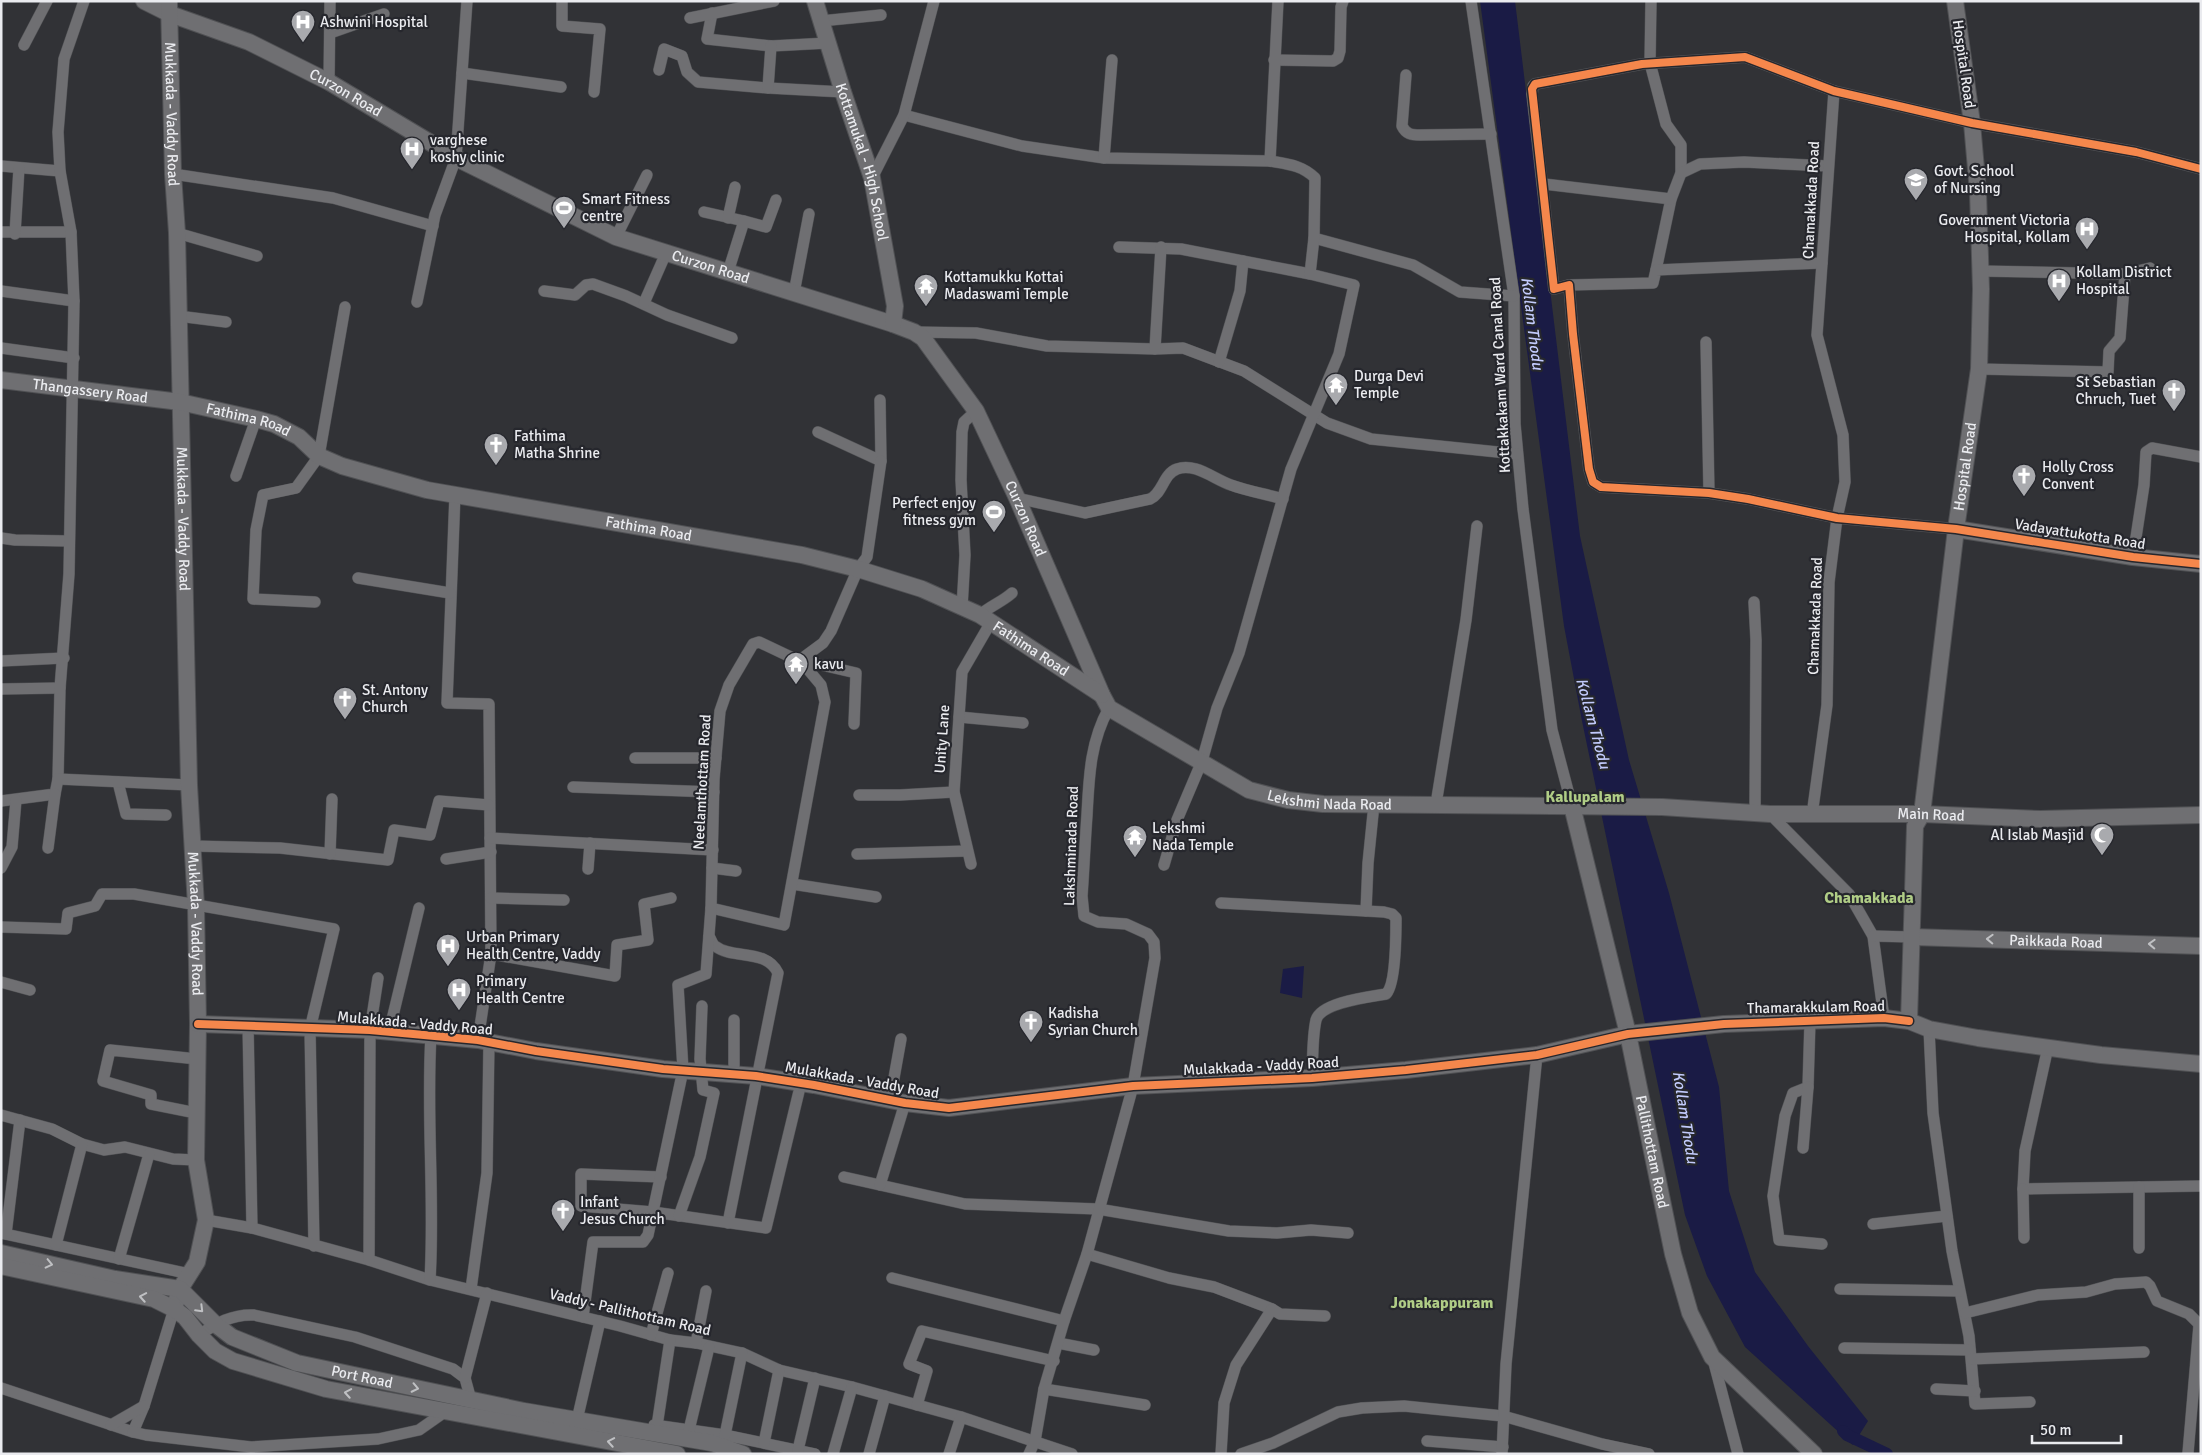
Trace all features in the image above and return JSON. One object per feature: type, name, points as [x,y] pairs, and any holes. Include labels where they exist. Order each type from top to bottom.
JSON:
[{"type":"street","points":[[24,45],[47,1]]},
{"type":"street","points":[[48,848],[58,779],[60,688],[70,574],[69,542],[74,358],[71,232],[60,171],[58,132],[64,59],[84,1]]},
{"type":"street","name":"Curzon Road","points":[[144,1],[169,8],[249,42],[329,82],[456,158],[616,237],[893,324],[914,332],[923,338],[976,411],[1017,498],[1106,702]]},
{"type":"street","points":[[329,82],[330,1]]},
{"type":"street","points":[[417,302],[433,226],[456,158],[467,1]]},
{"type":"street","points":[[562,1],[562,26],[600,29],[594,92]]},
{"type":"street","points":[[690,18],[774,1]]},
{"type":"street","name":"Kottamukal - High School","points":[[816,1],[843,92],[872,178],[895,306],[893,324]]},
{"type":"street","points":[[872,178],[904,115],[934,1]]},
{"type":"street","points":[[1270,161],[1278,1]]},
{"type":"street","points":[[1274,60],[1334,61],[1338,58],[1343,1]]},
{"type":"street","name":"Kottakkakam Ward Canal Road","points":[[1471,1],[1492,130],[1514,296],[1517,454],[1552,730],[1580,806]]},
{"type":"street","points":[[1651,1],[1650,64],[1666,124],[1681,145],[1681,172],[1671,199],[1653,283],[1569,285],[1554,289],[1544,184],[1531,94],[1536,84],[1650,64],[1745,57],[1834,91],[1972,123],[2136,152],[2201,169]]},
{"type":"street","name":"Hospital Road","points":[[1909,1021],[1915,826],[1922,814],[1956,529],[1979,369],[1980,271],[1978,192],[1972,123],[1955,1]]},
{"type":"street","name":"Mukkada - Vaddy Road","points":[[169,8],[190,728],[189,785],[196,906],[198,1024],[196,1160],[206,1220]]},
{"type":"street","points":[[712,13],[707,39],[771,46],[828,43]]},
{"type":"street","points":[[330,33],[384,14]]},
{"type":"street","points":[[821,21],[881,15]]},
{"type":"street","points":[[768,88],[771,46]]},
{"type":"street","points":[[659,70],[664,49],[682,56],[687,72],[698,82],[843,92]]},
{"type":"street","points":[[1104,158],[1112,60]]},
{"type":"street","points":[[462,73],[561,88]]},
{"type":"street","points":[[1406,75],[1402,126],[1404,131],[1411,135],[1420,135],[1492,130]]},
{"type":"street","name":"Chamakkada Road","points":[[1812,815],[1827,705],[1829,582],[1837,518],[1845,482],[1843,434],[1817,336],[1834,91]]},
{"type":"street","points":[[904,115],[1022,146],[1104,158],[1270,161],[1296,165],[1308,171],[1315,178],[1314,238],[1310,274]]},
{"type":"street","points":[[1681,172],[1700,164],[1744,162],[1828,166]]},
{"type":"street","points":[[1,166],[60,171]]},
{"type":"street","points":[[15,234],[19,168]]},
{"type":"street","points":[[173,174],[333,198],[433,226]]},
{"type":"street","points":[[616,237],[646,175]]},
{"type":"street","points":[[1544,184],[1671,199]]},
{"type":"street","points":[[728,218],[735,187]]},
{"type":"street","points":[[704,212],[766,227],[776,200]]},
{"type":"street","points":[[794,293],[809,214]]},
{"type":"street","points":[[728,272],[744,221]]},
{"type":"street","points":[[1,232],[15,234],[71,232]]},
{"type":"street","points":[[177,233],[257,256]]},
{"type":"street","points":[[1314,238],[1413,265],[1460,292],[1514,296]]},
{"type":"street","points":[[1119,247],[1161,247],[1210,253],[1310,274],[1354,286],[1339,354],[1291,470],[1239,654],[1217,708],[1202,761],[1177,820],[1164,865]]},
{"type":"street","points":[[1155,349],[1161,247]]},
{"type":"street","points":[[644,303],[666,253]]},
{"type":"street","points":[[1219,362],[1240,291],[1243,261]]},
{"type":"street","points":[[1656,270],[1822,263]]},
{"type":"street","points":[[1980,271],[2125,274],[2150,268]]},
{"type":"street","points":[[1979,369],[2108,372],[2109,351],[2120,338],[2125,274]]},
{"type":"street","points":[[544,291],[575,296],[586,285],[593,284],[644,303],[667,315],[732,338]]},
{"type":"street","points":[[1569,285],[1589,469],[1594,482],[1601,488],[1709,493],[1748,499],[1837,518],[1956,529]]},
{"type":"street","points":[[1,292],[74,302]]},
{"type":"street","points":[[315,602],[253,599],[256,530],[263,495],[296,488],[319,456],[345,307]]},
{"type":"street","points":[[178,316],[226,322]]},
{"type":"street","points":[[914,332],[976,334],[1047,346],[1183,348],[1244,371],[1327,423],[1371,440],[1517,454]]},
{"type":"street","points":[[1706,342],[1709,493]]},
{"type":"street","points":[[1,348],[74,358]]},
{"type":"street","name":"Thangassery Road","points":[[1,380],[72,387],[180,402]]},
{"type":"street","points":[[711,908],[784,925],[825,702],[821,685],[800,660],[823,643],[831,631],[858,569],[867,557],[881,460],[880,400]]},
{"type":"street","name":"Fathima Road","points":[[180,402],[274,424],[299,437],[319,456],[342,466],[388,481],[802,555],[858,569],[922,589],[985,619],[1106,702]]},
{"type":"street","points":[[962,608],[965,555],[961,480],[962,432],[964,422],[976,411]]},
{"type":"street","points":[[236,476],[256,419]]},
{"type":"street","points":[[818,432],[881,460]]},
{"type":"street","points":[[2133,557],[2144,485],[2146,452],[2152,448],[2201,456]]},
{"type":"street","points":[[1017,498],[1086,513],[1150,499],[1158,495],[1170,473],[1178,468],[1196,469],[1231,485],[1283,498]]},
{"type":"street","points":[[455,494],[447,703],[489,704],[491,954],[483,1041],[487,1173],[471,1289]]},
{"type":"street","points":[[1436,804],[1466,620],[1477,526]]},
{"type":"street","name":"Vadayattukotta Road","points":[[1956,529],[2133,557],[2201,564]]},
{"type":"street","points":[[1,538],[69,542]]},
{"type":"street","points":[[358,578],[450,593]]},
{"type":"street","points":[[985,619],[991,606],[1004,600],[1012,593]]},
{"type":"street","points":[[1754,602],[1763,814],[1849,894],[1873,936],[1884,1018]]},
{"type":"street","name":"Unity Lane","points":[[971,864],[954,792],[962,672],[985,619]]},
{"type":"street","name":"Neelamthottam Road","points":[[683,1070],[678,985],[706,974],[711,908],[716,758],[720,711],[729,685],[753,644],[759,642],[797,660],[856,673],[854,724]]},
{"type":"street","points":[[1,661],[64,658]]},
{"type":"street","points":[[1,689],[60,688]]},
{"type":"street","name":"Lekshmi Nada Road","points":[[1106,702],[1249,790],[1288,800],[1323,804],[1580,806]]},
{"type":"street","name":"Lakshminada Road","points":[[1106,702],[1091,755],[1082,896],[1084,916],[1098,922],[1126,924],[1148,934],[1154,942],[1154,958],[1133,1086]]},
{"type":"street","points":[[959,716],[1023,723]]},
{"type":"street","points":[[635,758],[716,758]]},
{"type":"street","points":[[58,779],[189,785]]},
{"type":"street","points":[[118,782],[126,814],[166,815]]},
{"type":"street","points":[[573,787],[714,792]]},
{"type":"street","points":[[859,795],[954,792]]},
{"type":"street","points":[[1,801],[55,794]]},
{"type":"street","points":[[330,854],[332,799]]},
{"type":"street","points":[[1,868],[12,847],[16,800]]},
{"type":"street","points":[[192,846],[280,848],[388,860],[394,830],[430,835],[439,801],[489,805]]},
{"type":"street","points":[[1366,911],[1368,863],[1374,804]]},
{"type":"street","name":"Main Road","points":[[1580,806],[1662,807],[1763,814],[1922,814],[2040,819],[2201,815]]},
{"type":"street","name":"Pallithottam Road","points":[[1580,806],[1634,1034],[1673,1254],[1690,1313],[1712,1357],[1814,1454]]},
{"type":"street","points":[[490,838],[712,850]]},
{"type":"street","points":[[588,870],[590,843]]},
{"type":"street","points":[[858,854],[967,851]]},
{"type":"street","points":[[446,859],[490,852]]},
{"type":"street","points":[[712,868],[736,871]]},
{"type":"street","points":[[792,884],[876,897]]},
{"type":"street","points":[[1,927],[66,929],[68,913],[96,906],[102,894],[134,894],[334,929],[310,1029],[314,1246]]},
{"type":"street","points":[[490,898],[564,900]]},
{"type":"street","points":[[491,954],[615,976],[617,945],[648,940],[644,904],[671,898]]},
{"type":"street","points":[[1221,903],[1384,912],[1392,914],[1396,918],[1392,987],[1386,994],[1348,1002],[1324,1010],[1316,1019],[1312,1078]]},
{"type":"street","points":[[389,1032],[419,908]]},
{"type":"street","points":[[709,936],[714,946],[725,951],[767,961],[774,966],[778,974],[728,1223]]},
{"type":"street","points":[[1873,936],[1912,937]]},
{"type":"street","name":"Paikkada Road","points":[[1912,937],[2201,946]]},
{"type":"street","points":[[369,1260],[370,1030],[378,978]]},
{"type":"street","points":[[1,982],[30,990]]},
{"type":"street","points":[[679,1216],[700,1158],[714,1093],[703,1090],[701,1071],[702,1006]]},
{"type":"street","name":"Thamarakkulam Road","points":[[1634,1034],[1724,1024],[1884,1018],[1909,1021],[1929,1030],[2101,1055],[2201,1064]]},
{"type":"street","points":[[734,1020],[734,1074]]},
{"type":"street","points":[[1803,1148],[1808,1087],[1810,1021]]},
{"type":"street","name":"Mulakkada - Vaddy Road","points":[[198,1024],[370,1030],[431,1035],[483,1041],[536,1051],[663,1069],[756,1076],[897,1102],[949,1108],[1133,1086],[1312,1078],[1537,1055],[1634,1034]]},
{"type":"street","points":[[248,1025],[252,1228]]},
{"type":"street","points":[[1929,1030],[1933,1113],[1959,1291],[1966,1313],[1975,1404],[2030,1402]]},
{"type":"street","points":[[430,1280],[432,1241],[428,1085],[431,1035]]},
{"type":"street","points":[[880,1185],[897,1102],[901,1039]]},
{"type":"street","points":[[2024,1238],[2023,1189],[2025,1151],[2048,1047]]},
{"type":"street","points":[[196,1113],[151,1104],[151,1095],[103,1081],[110,1050],[197,1058]]},
{"type":"street","points":[[1427,1441],[1503,1450],[1503,1416],[1523,1182],[1537,1055]]},
{"type":"street","points":[[584,1317],[593,1242],[643,1242],[648,1235],[683,1070]]},
{"type":"street","points":[[660,1177],[581,1174],[581,1206],[653,1212],[766,1228],[801,1083]]},
{"type":"street","points":[[1029,1454],[1035,1441],[1044,1389],[1054,1361],[1064,1321],[1087,1254],[1133,1086]]},
{"type":"street","points":[[1808,1087],[1792,1093],[1785,1116],[1773,1196],[1779,1240],[1822,1244]]},
{"type":"street","points":[[1,1115],[52,1129],[82,1144],[104,1150],[125,1147],[174,1159],[196,1160]]},
{"type":"street","points":[[20,1120],[4,1233],[190,1274]]},
{"type":"street","points":[[56,1245],[82,1144]]},
{"type":"street","points":[[119,1259],[149,1154]]},
{"type":"street","points":[[844,1177],[965,1204],[1098,1209],[1229,1231],[1277,1233],[1311,1230],[1348,1233]]},
{"type":"street","points":[[2138,1248],[2139,1186]]},
{"type":"street","points":[[2023,1189],[2201,1186]]},
{"type":"street","points":[[1873,1224],[1947,1216]]},
{"type":"street","points":[[133,1432],[144,1406],[180,1289],[197,1262],[206,1220]]},
{"type":"street","name":"Vaddy - Pallithottam Road","points":[[206,1220],[252,1228],[369,1260],[430,1280],[670,1340],[696,1343],[742,1353],[779,1370],[852,1387],[960,1417],[1072,1454]]},
{"type":"street","points":[[1,1253],[115,1279],[180,1289]]},
{"type":"street","points":[[1087,1254],[1169,1278],[1214,1287],[1272,1309],[1280,1314],[1325,1316]]},
{"type":"street","name":"Port Road","points":[[1,1266],[154,1299],[174,1309],[185,1318],[215,1351],[233,1361],[326,1390],[677,1454]]},
{"type":"street","points":[[651,1335],[668,1273]]},
{"type":"street","points":[[892,1278],[1064,1321]]},
{"type":"street","points":[[1966,1313],[2038,1295],[2086,1292],[2115,1284],[2146,1282],[2157,1301],[2189,1314],[2200,1325],[2188,1454]]},
{"type":"street","name":"Port Road","points":[[180,1289],[215,1324],[232,1337],[297,1362],[471,1400],[602,1425],[712,1443],[743,1454]]},
{"type":"street","points":[[1840,1289],[1959,1291]]},
{"type":"street","points":[[696,1343],[706,1291]]},
{"type":"street","points":[[471,1400],[465,1378],[487,1293]]},
{"type":"street","points":[[1221,1454],[1224,1403],[1236,1365],[1272,1309]]},
{"type":"street","points":[[199,1335],[215,1324],[242,1314],[254,1315],[355,1337],[454,1369],[465,1378]]},
{"type":"street","points":[[577,1420],[600,1321]]},
{"type":"street","points":[[917,1405],[927,1371],[908,1364],[922,1330],[1054,1361]]},
{"type":"street","points":[[657,1426],[670,1340]]},
{"type":"street","points":[[1058,1343],[1094,1350]]},
{"type":"street","points":[[689,1430],[709,1347]]},
{"type":"street","points":[[1844,1348],[1971,1354],[2144,1352]]},
{"type":"street","points":[[725,1435],[742,1353]]},
{"type":"street","points":[[1712,1357],[1738,1454]]},
{"type":"street","points":[[764,1443],[779,1370]]},
{"type":"street","points":[[798,1450],[815,1378]]},
{"type":"street","points":[[833,1454],[852,1387]]},
{"type":"street","points":[[1,1388],[146,1436],[251,1447],[378,1439],[419,1430],[446,1411]]},
{"type":"street","points":[[1044,1389],[1145,1405]]},
{"type":"street","points":[[1936,1390],[1975,1391]]},
{"type":"street","points":[[869,1454],[885,1396]]},
{"type":"street","points":[[111,1425],[144,1406]]},
{"type":"street","points":[[1241,1454],[1273,1442],[1338,1412],[1362,1408],[1404,1406],[1503,1416],[1602,1444],[1649,1454]]},
{"type":"street","points":[[949,1454],[960,1417]]},
{"type":"street","points":[[602,1425],[622,1420],[725,1435],[815,1454]]},
{"type":"water","points":[[1480,1],[1515,1],[1580,536],[1629,760],[1669,893],[1719,1087],[1729,1191],[1755,1272],[1808,1346],[1868,1421],[1853,1445],[1745,1347],[1707,1276],[1685,1215],[1564,626]]},
{"type":"water","points":[[1304,966],[1302,998],[1280,993],[1283,969]]},
{"type":"waterway","name":"Kollam Thodu","points":[[1843,1431],[1847,1435],[1887,1454]]},
{"type":"cycle path","points":[[2201,169],[2136,152],[1972,123],[1834,91],[1745,57],[1642,64],[1535,84],[1532,89],[1554,289],[1569,285],[1589,469],[1593,482],[1601,487],[1709,493],[1748,499],[1837,518],[1956,529],[2133,557],[2201,564]]},
{"type":"cycle path","points":[[198,1024],[370,1030],[478,1040],[536,1051],[663,1069],[756,1076],[905,1103],[949,1108],[1133,1086],[1312,1078],[1406,1070],[1537,1055],[1628,1034],[1724,1024],[1884,1018],[1909,1021]]},
{"type":"place","name":"Ashwini Hospital","points":[[303,43]]},
{"type":"place","name":"varghese koshy clinic","points":[[412,170]]},
{"type":"place","name":"Govt. School of Nursing","points":[[1916,201]]},
{"type":"place","name":"Smart Fitness centre","points":[[564,229]]},
{"type":"place","name":"Government Victoria Hospital, Kollam","points":[[2087,250]]},
{"type":"place","name":"Kollam District Hospital","points":[[2059,302]]},
{"type":"place","name":"Kottamukku Kottai Madaswami Temple","points":[[926,307]]},
{"type":"place","name":"Durga Devi Temple","points":[[1336,406]]},
{"type":"place","name":"St Sebastian Chruch, Tuet","points":[[2174,412]]},
{"type":"place","name":"Fathima Matha Shrine","points":[[496,466]]},
{"type":"place","name":"Holly Cross Convent","points":[[2024,497]]},
{"type":"place","name":"Perfect enjoy fitness gym","points":[[994,533]]},
{"type":"place","name":"kavu","points":[[796,685]]},
{"type":"place","name":"St. Antony Church","points":[[345,720]]},
{"type":"place","name":"Al Islab Masjid","points":[[2102,856]]},
{"type":"place","name":"Lekshmi Nada Temple","points":[[1135,858]]},
{"type":"place","name":"Urban Primary Health Centre, Vaddy","points":[[448,967]]},
{"type":"place","name":"Primary Health Centre","points":[[459,1011]]},
{"type":"place","name":"Kadisha Syrian Church","points":[[1031,1043]]},
{"type":"place","name":"Infant Jesus Church","points":[[563,1232]]},
{"type":"district","name":"Kallupalam","points":[[1585,796]]},
{"type":"district","name":"Chamakkada","points":[[1869,897]]},
{"type":"district","name":"Jonakappuram","points":[[1442,1302]]}]
